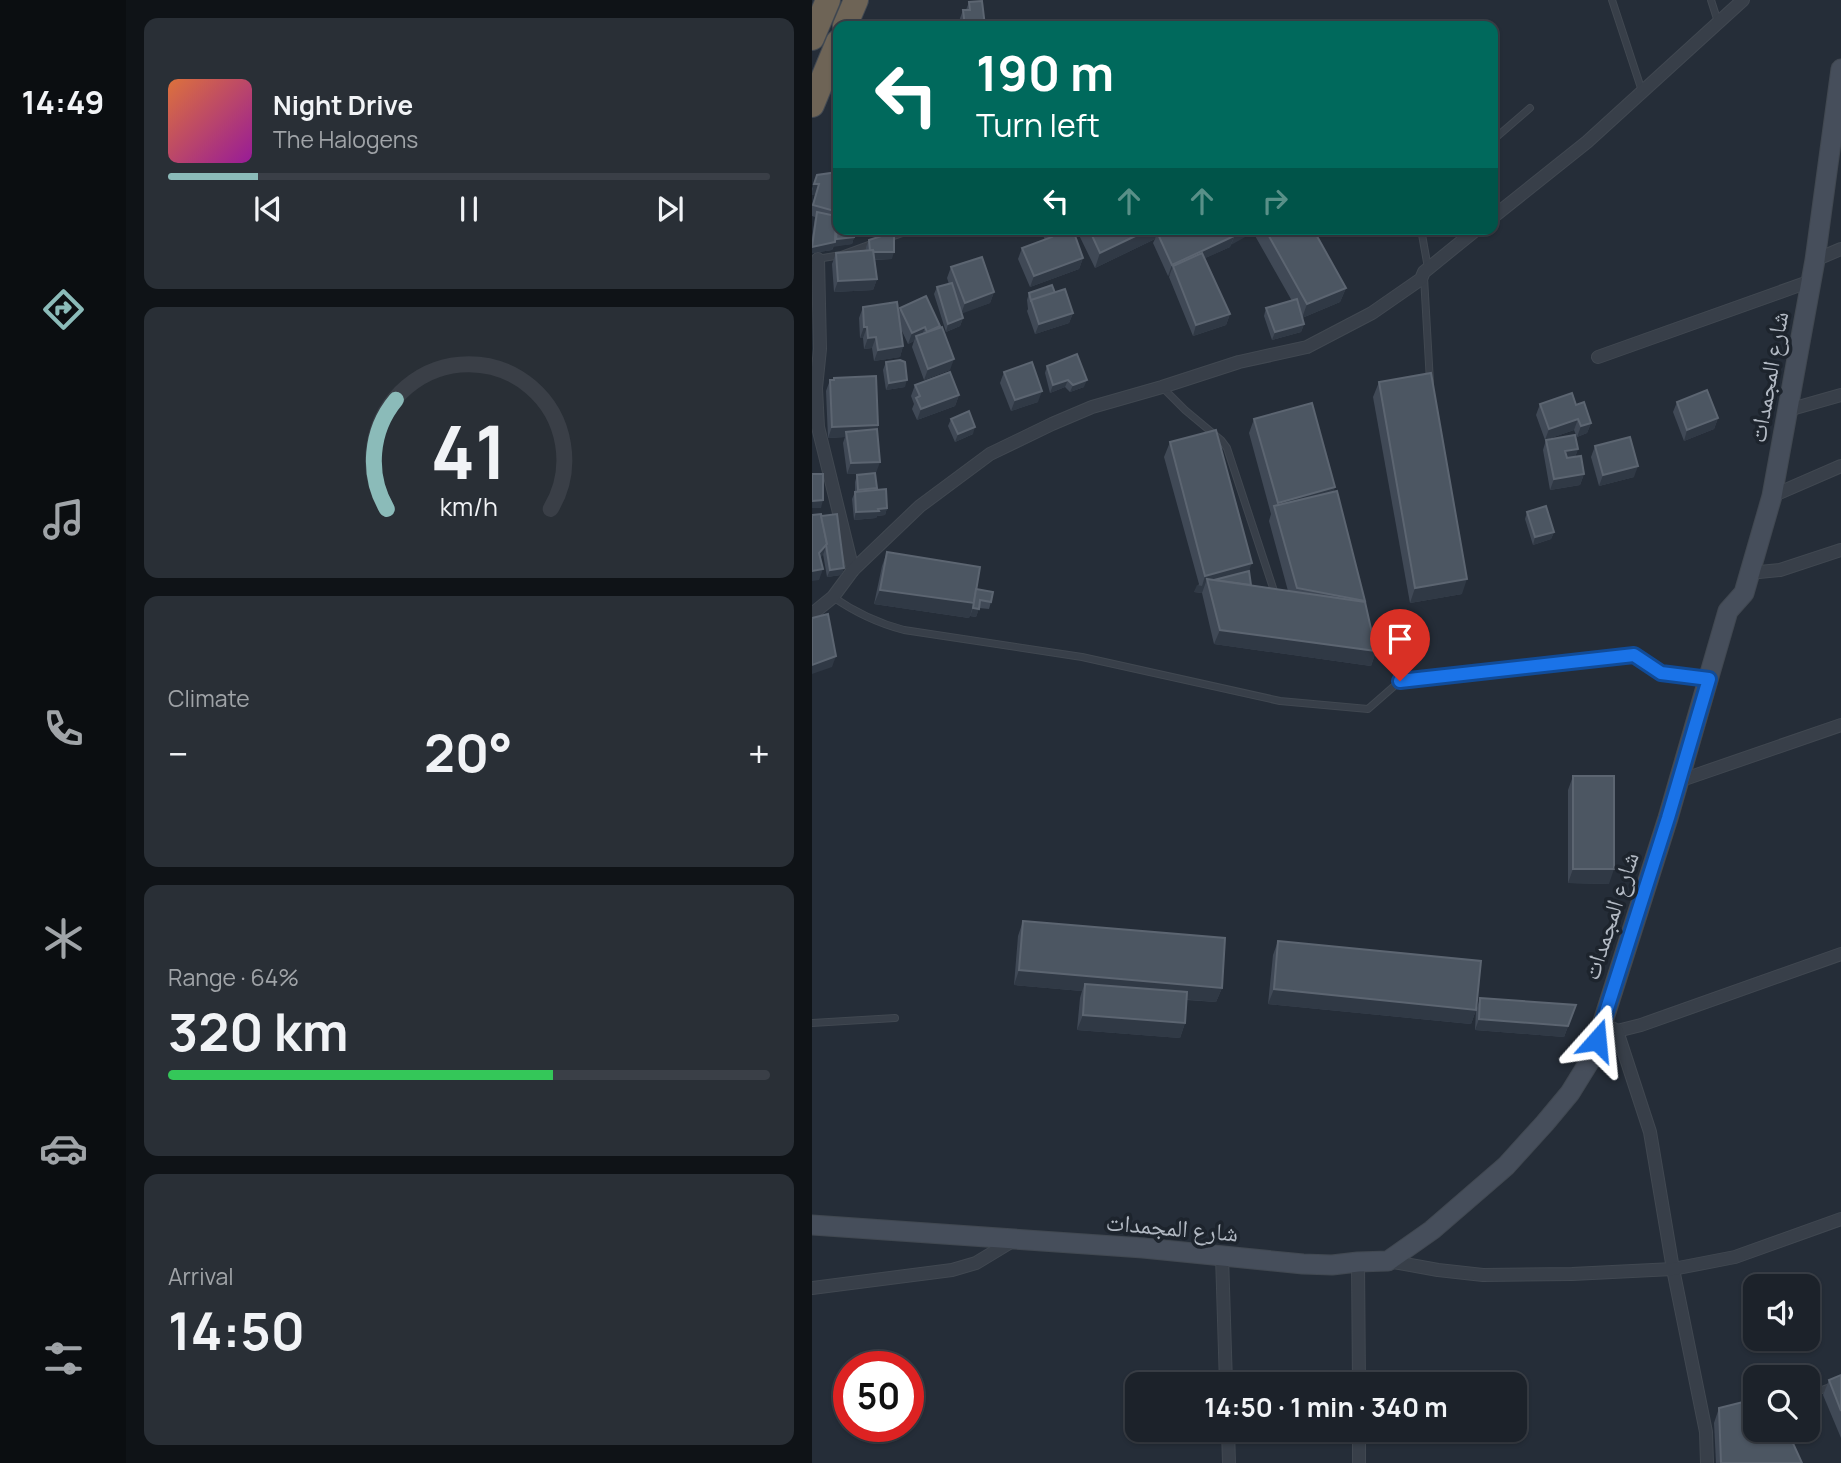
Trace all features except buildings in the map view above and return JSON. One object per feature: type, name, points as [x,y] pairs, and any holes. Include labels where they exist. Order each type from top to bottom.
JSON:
[{"type":"highway","points":[[812,38],[828,0]]},
{"type":"highway","points":[[847,21],[856,0]]},
{"type":"highway","points":[[812,106],[833,54]]},
{"type":"main road","name":"شارع المجمدات","points":[[812,1225],[1143,1248],[1332,1265],[1388,1262],[1464,1203],[1506,1166],[1545,1123],[1570,1093],[1610,1026],[1728,611],[1744,593],[1772,496],[1833,177],[1841,69]]},
{"type":"street","points":[[1498,213],[1587,142],[1743,0]]},
{"type":"street","points":[[812,614],[833,597],[853,570],[920,506],[990,454],[1092,407],[1239,362],[1307,348],[1372,313],[1421,279],[1426,271],[1471,235]]},
{"type":"street","points":[[1815,260],[1841,249]]},
{"type":"street","points":[[815,260],[820,349],[816,388],[818,427],[853,570]]},
{"type":"street","points":[[1598,358],[1811,281]]},
{"type":"street","points":[[1788,410],[1841,395]]},
{"type":"street","points":[[1772,496],[1841,466]]},
{"type":"street","points":[[1749,573],[1780,570],[1841,550]]},
{"type":"street","points":[[1679,781],[1841,725]]},
{"type":"street","points":[[1707,1463],[1712,1430],[1673,1269],[1650,1132],[1610,1026],[1655,1021],[1841,954]]},
{"type":"street","points":[[1388,1262],[1483,1275],[1673,1269],[1735,1257],[1841,1219]]},
{"type":"street","points":[[812,1289],[952,1270],[976,1263],[1014,1240]]},
{"type":"street","points":[[1222,1256],[1226,1372]]},
{"type":"street","points":[[1358,1262],[1359,1372]]},
{"type":"street","points":[[1228,1442],[1229,1463]]},
{"type":"street","points":[[1359,1442],[1360,1463]]},
{"type":"lane","points":[[1612,0],[1643,92]]},
{"type":"lane","points":[[1711,0],[1718,22]]},
{"type":"lane","points":[[1498,136],[1531,108]]},
{"type":"lane","points":[[815,260],[841,255],[897,235]]},
{"type":"lane","points":[[1422,235],[1432,392]]},
{"type":"lane","points":[[1162,387],[1227,448],[1278,600]]},
{"type":"lane","points":[[833,597],[852,611],[904,630],[1083,657],[1280,701],[1368,709],[1400,681],[1634,655],[1661,673],[1709,679]]},
{"type":"lane","points":[[812,1023],[895,1018]]},
{"type":"lane","points":[[1820,1390],[1841,1382]]},
{"type":"route","points":[[1400,681],[1634,655],[1661,673],[1709,679],[1597,1040]]}]
